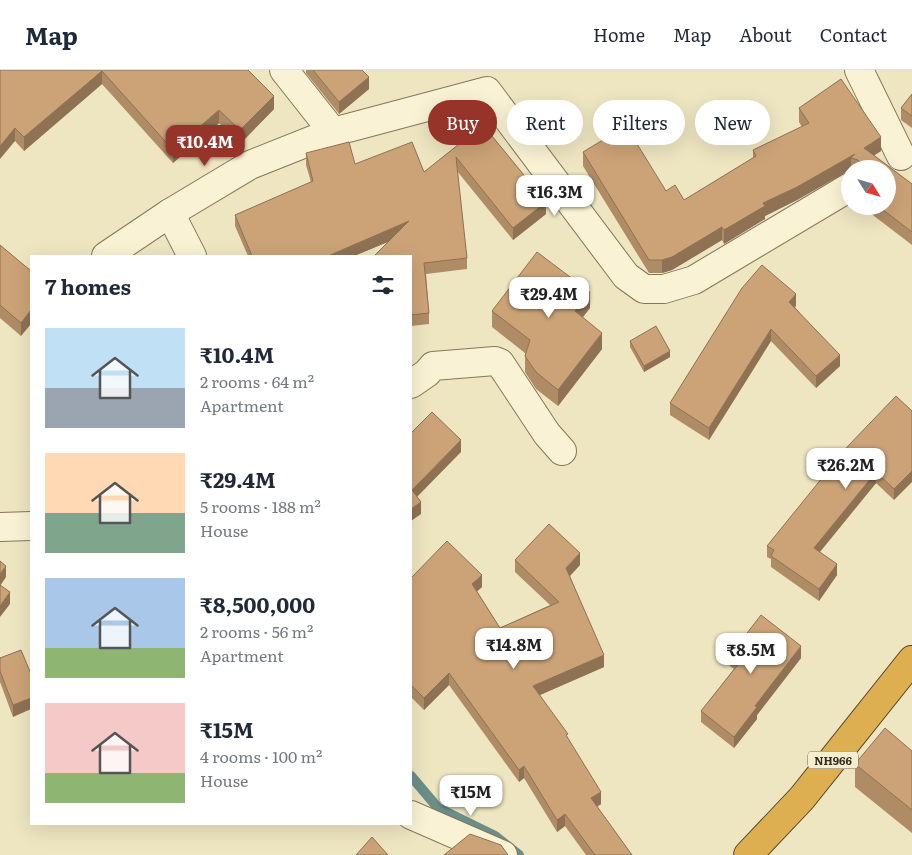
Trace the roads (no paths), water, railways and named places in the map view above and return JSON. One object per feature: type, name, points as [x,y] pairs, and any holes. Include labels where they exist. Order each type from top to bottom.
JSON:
[{"type":"highway","name":"NH966","points":[[748,855],[802,798],[912,660]]},
{"type":"street","points":[[284,70],[333,132]]},
{"type":"street","points":[[859,70],[898,163]]},
{"type":"street","points":[[107,255],[170,212],[250,165],[333,132],[487,91],[626,276],[644,289],[664,289],[694,280],[841,192]]},
{"type":"street","points":[[170,212],[192,255]]},
{"type":"street","points":[[412,383],[427,373],[433,366],[495,361],[500,363],[547,434],[562,451]]},
{"type":"street","points":[[0,528],[30,526]]},
{"type":"street","points":[[412,815],[503,855]]},
{"type":"waterway","points":[[412,777],[438,808],[495,836],[519,855]]}]
